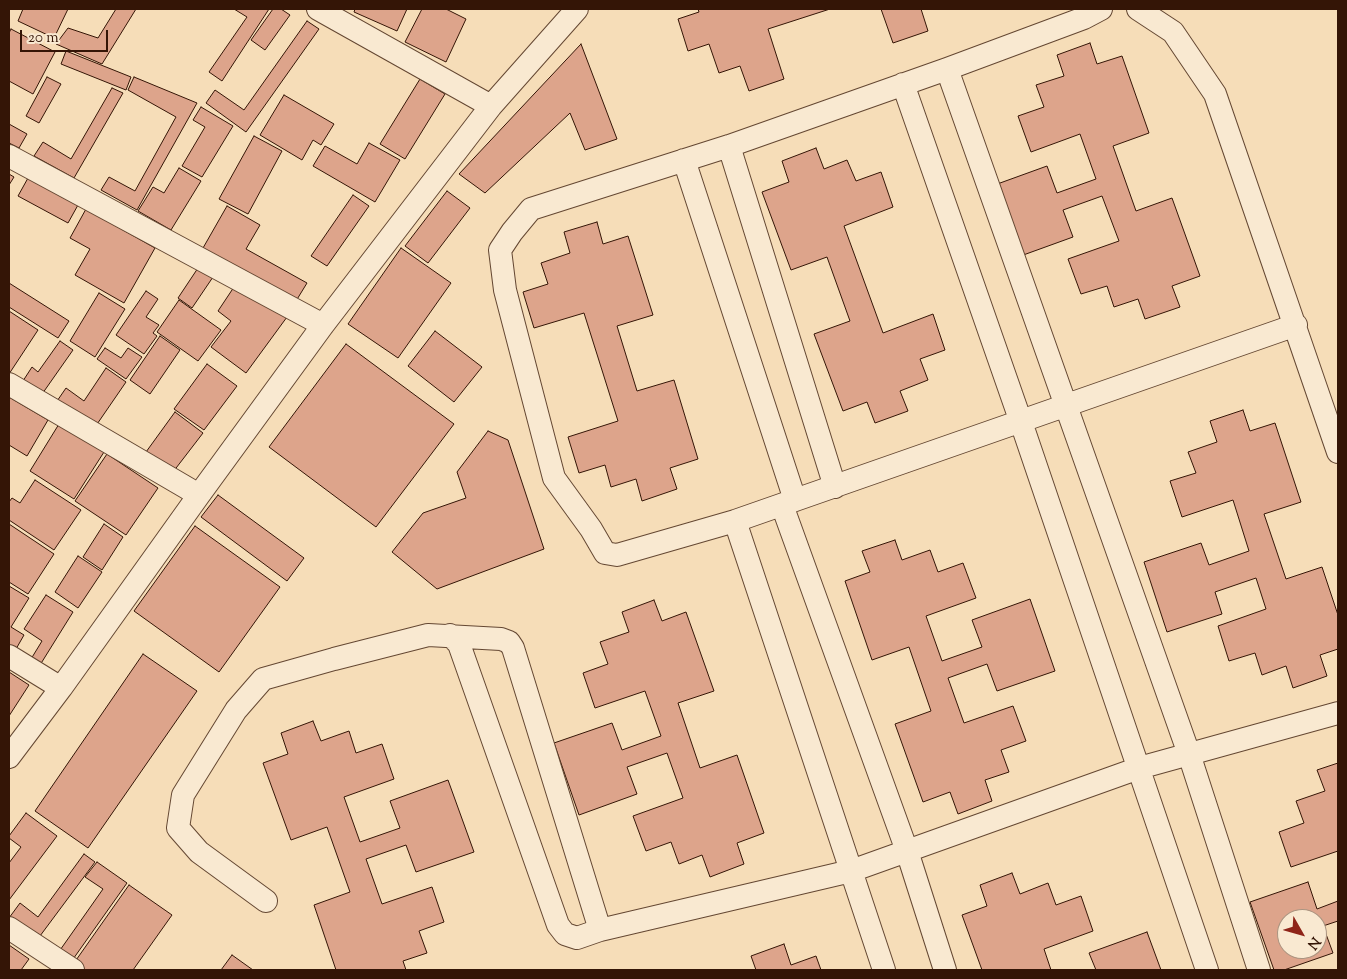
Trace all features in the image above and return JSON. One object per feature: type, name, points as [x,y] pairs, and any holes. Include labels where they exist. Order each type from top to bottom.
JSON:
[{"type":"street","points":[[318,9],[491,106]]},
{"type":"street","points":[[9,757],[323,325],[491,106],[577,9]]},
{"type":"street","points":[[1101,9],[1084,18],[946,69],[729,146],[531,209],[500,250],[505,290],[554,478],[591,529],[605,553],[617,556],[789,503],[1296,325]]},
{"type":"street","points":[[1138,9],[1173,32],[1215,94],[1296,325],[1338,452]]},
{"type":"street","points":[[946,69],[1189,754],[1259,970]]},
{"type":"street","points":[[904,84],[1208,970]]},
{"type":"street","points":[[729,146],[835,487]]},
{"type":"street","points":[[9,156],[323,325]]},
{"type":"street","points":[[684,160],[789,503],[907,851],[945,970]]},
{"type":"street","points":[[9,384],[198,495]]},
{"type":"street","points":[[735,521],[884,970]]},
{"type":"street","points":[[266,901],[199,852],[178,828],[183,795],[236,710],[263,679],[428,635],[501,638],[509,642],[513,648],[600,930]]},
{"type":"street","points":[[450,635],[459,644],[558,925],[565,934],[577,938],[600,930],[851,871],[1139,768],[1338,713]]},
{"type":"street","points":[[9,656],[61,688]]},
{"type":"street","points":[[9,928],[73,970]]},
{"type":"building","points":[[23,9],[68,9],[54,38],[18,21]]},
{"type":"building","points":[[116,9],[136,9],[102,64],[56,44],[68,28],[98,38]]},
{"type":"building","points":[[234,9],[269,9],[222,81],[209,72],[247,17]]},
{"type":"building","points":[[273,9],[281,9],[290,15],[265,50],[251,40]]},
{"type":"building","points":[[355,9],[407,9],[397,31],[354,12]]},
{"type":"building","points":[[422,9],[446,9],[466,19],[446,62],[405,42]]},
{"type":"building","points":[[698,9],[830,9],[768,29],[784,79],[749,91],[740,66],[719,73],[709,44],[688,51],[678,19],[699,12]]},
{"type":"building","points":[[881,9],[921,9],[928,31],[893,43]]},
{"type":"building","points":[[307,21],[319,29],[246,132],[206,103],[215,90],[244,110]]},
{"type":"building","points":[[11,29],[55,52],[33,94],[9,81],[9,33]]},
{"type":"building","points":[[1090,43],[1097,64],[1122,56],[1149,133],[1113,146],[1136,211],[1172,198],[1200,276],[1172,286],[1180,307],[1145,319],[1138,299],[1114,307],[1107,286],[1081,294],[1068,259],[1119,241],[1102,196],[1063,210],[1073,237],[1015,258],[989,187],[1047,166],[1057,193],[1096,179],[1080,134],[1031,152],[1018,116],[1044,107],[1036,85],[1064,76],[1057,55]]},
{"type":"building","points":[[581,44],[617,139],[585,150],[570,113],[485,193],[459,174]]},
{"type":"building","points":[[66,51],[131,77],[126,90],[61,64]]},
{"type":"building","points":[[47,77],[61,84],[39,123],[26,116]]},
{"type":"building","points":[[134,77],[197,103],[137,210],[101,190],[109,177],[135,191],[176,117],[128,90]]},
{"type":"building","points":[[420,79],[445,94],[405,159],[380,144]]},
{"type":"building","points":[[112,88],[123,93],[74,178],[34,156],[43,142],[71,159]]},
{"type":"building","points":[[284,95],[334,124],[321,145],[313,140],[302,160],[260,135]]},
{"type":"building","points":[[201,107],[233,126],[202,177],[182,166],[205,127],[193,120]]},
{"type":"building","points":[[9,124],[27,134],[19,148],[9,143]]},
{"type":"building","points":[[254,136],[282,151],[248,214],[219,199]]},
{"type":"building","points":[[369,143],[400,160],[375,202],[313,166],[325,146],[357,164]]},
{"type":"building","points":[[816,148],[824,169],[847,160],[856,181],[881,172],[893,207],[844,226],[883,333],[933,314],[945,350],[920,359],[928,380],[900,391],[908,411],[875,423],[867,402],[843,411],[814,334],[850,321],[827,257],[791,270],[762,192],[789,182],[782,161]]},
{"type":"building","points":[[179,168],[201,181],[171,230],[138,211],[153,187],[164,193]]},
{"type":"building","points":[[9,174],[14,177],[9,185]]},
{"type":"building","points":[[28,178],[78,205],[68,223],[18,196]]},
{"type":"building","points":[[447,191],[470,208],[428,263],[405,246]]},
{"type":"building","points":[[353,195],[369,206],[327,266],[311,256]]},
{"type":"building","points":[[227,206],[260,225],[246,249],[307,283],[296,301],[203,248]]},
{"type":"building","points":[[86,209],[155,248],[124,303],[75,275],[90,249],[70,238]]},
{"type":"building","points":[[597,222],[603,244],[628,236],[653,315],[617,326],[637,391],[674,380],[698,459],[670,468],[677,489],[642,501],[636,479],[611,487],[605,465],[579,473],[568,437],[618,421],[584,313],[534,328],[523,292],[548,284],[541,263],[570,253],[564,232]]},
{"type":"building","points":[[401,248],[451,283],[398,358],[348,324]]},
{"type":"building","points":[[198,268],[213,277],[192,308],[178,298]]},
{"type":"building","points":[[9,283],[69,321],[58,338],[9,307]]},
{"type":"building","points":[[234,287],[287,317],[246,373],[211,347],[231,321],[218,311]]},
{"type":"building","points":[[146,291],[158,299],[146,317],[159,325],[153,333],[157,336],[144,354],[116,335]]},
{"type":"building","points":[[99,293],[125,309],[95,357],[70,341]]},
{"type":"building","points":[[179,300],[221,330],[198,361],[157,332]]},
{"type":"building","points":[[9,311],[38,330],[9,374]]},
{"type":"building","points":[[435,331],[482,367],[454,402],[408,366]]},
{"type":"building","points":[[160,336],[180,350],[150,394],[130,380]]},
{"type":"building","points":[[60,341],[73,350],[40,397],[21,384],[32,367],[38,372]]},
{"type":"building","points":[[346,344],[454,424],[376,527],[269,447]]},
{"type":"building","points":[[105,348],[121,358],[128,348],[142,357],[126,379],[97,359]]},
{"type":"building","points":[[207,364],[237,386],[204,430],[174,409]]},
{"type":"building","points":[[106,368],[126,382],[93,430],[55,404],[66,388],[84,401]]},
{"type":"building","points":[[9,397],[48,420],[27,456],[9,445]]},
{"type":"building","points":[[1243,410],[1250,431],[1275,423],[1301,502],[1264,514],[1286,579],[1322,567],[1338,615],[1338,649],[1320,655],[1327,676],[1293,688],[1286,666],[1262,675],[1255,653],[1229,661],[1218,626],[1266,609],[1256,578],[1215,592],[1222,614],[1167,632],[1144,562],[1201,543],[1209,565],[1249,551],[1233,500],[1182,517],[1170,481],[1196,473],[1188,452],[1217,442],[1210,421]]},
{"type":"building","points":[[175,412],[203,433],[173,472],[146,452]]},
{"type":"building","points":[[59,424],[104,452],[74,499],[30,471]]},
{"type":"building","points":[[488,431],[508,440],[544,549],[437,589],[392,552],[423,513],[466,498],[457,472]]},
{"type":"building","points":[[107,454],[158,488],[126,535],[75,501]]},
{"type":"building","points":[[35,480],[81,510],[54,550],[9,520],[9,502],[12,498],[20,503]]},
{"type":"building","points":[[218,495],[304,558],[287,581],[201,517]]},
{"type":"building","points":[[9,524],[54,554],[28,594],[9,582]]},
{"type":"building","points":[[104,524],[123,537],[102,570],[83,557]]},
{"type":"building","points":[[195,526],[280,587],[219,672],[134,611]]},
{"type":"building","points":[[895,540],[902,560],[930,550],[938,572],[963,563],[976,598],[926,616],[942,661],[982,647],[972,620],[1030,599],[1055,671],[997,691],[987,664],[948,678],[964,723],[1013,706],[1026,741],[1001,750],[1009,772],[985,780],[992,801],[958,814],[950,792],[923,802],[895,724],[931,711],[909,647],[872,660],[845,581],[870,572],[862,551]]},
{"type":"building","points":[[78,556],[102,572],[78,608],[55,592]]},
{"type":"building","points":[[9,586],[29,598],[11,627],[24,635],[16,649],[9,645]]},
{"type":"building","points":[[46,595],[73,612],[40,665],[31,659],[42,641],[24,629]]},
{"type":"building","points":[[654,600],[662,621],[686,612],[714,691],[678,703],[700,768],[737,755],[764,833],[737,843],[744,864],[710,877],[702,855],[679,864],[671,842],[646,851],[633,816],[683,798],[667,753],[627,767],[637,794],[579,815],[554,743],[612,723],[622,750],[661,736],[645,691],[595,708],[583,673],[608,664],[600,642],[629,632],[622,612]]},
{"type":"building","points":[[143,654],[197,691],[88,848],[35,811]]},
{"type":"building","points":[[9,672],[29,685],[9,716]]},
{"type":"building","points":[[313,721],[321,741],[349,731],[356,753],[382,744],[394,779],[344,797],[360,842],[400,828],[390,801],[448,780],[474,852],[416,872],[406,845],[366,859],[382,904],[432,887],[444,922],[419,931],[427,953],[403,961],[406,970],[336,970],[314,905],[350,892],[327,827],[291,840],[263,763],[288,754],[281,733]]},
{"type":"building","points":[[1338,763],[1338,851],[1291,867],[1279,832],[1304,823],[1296,801],[1325,791],[1317,770]]},
{"type":"building","points":[[26,813],[57,836],[9,900],[9,863],[21,847],[9,836]]},
{"type":"building","points":[[84,854],[95,862],[37,940],[9,918],[20,903],[38,917]]},
{"type":"building","points":[[97,862],[127,883],[71,962],[58,953],[103,889],[85,877]]},
{"type":"building","points":[[1012,873],[1020,894],[1048,883],[1056,905],[1081,896],[1093,931],[1044,949],[1051,970],[982,970],[962,915],[987,906],[980,885]]},
{"type":"building","points":[[1308,882],[1317,909],[1277,909],[1277,959],[1316,959],[1284,970],[1274,970],[1250,902]]},
{"type":"building","points":[[129,885],[172,915],[133,970],[85,970],[74,963]]},
{"type":"building","points":[[1338,901],[1338,921],[1327,925],[1327,909],[1317,909]]},
{"type":"building","points":[[1147,932],[1161,970],[1096,970],[1089,953]]},
{"type":"building","points":[[1327,937],[1333,953],[1327,955]]},
{"type":"building","points":[[784,944],[791,965],[816,956],[821,970],[756,970],[751,956]]},
{"type":"building","points":[[9,945],[29,959],[21,970],[9,970]]},
{"type":"building","points":[[232,955],[253,970],[221,970]]}]
